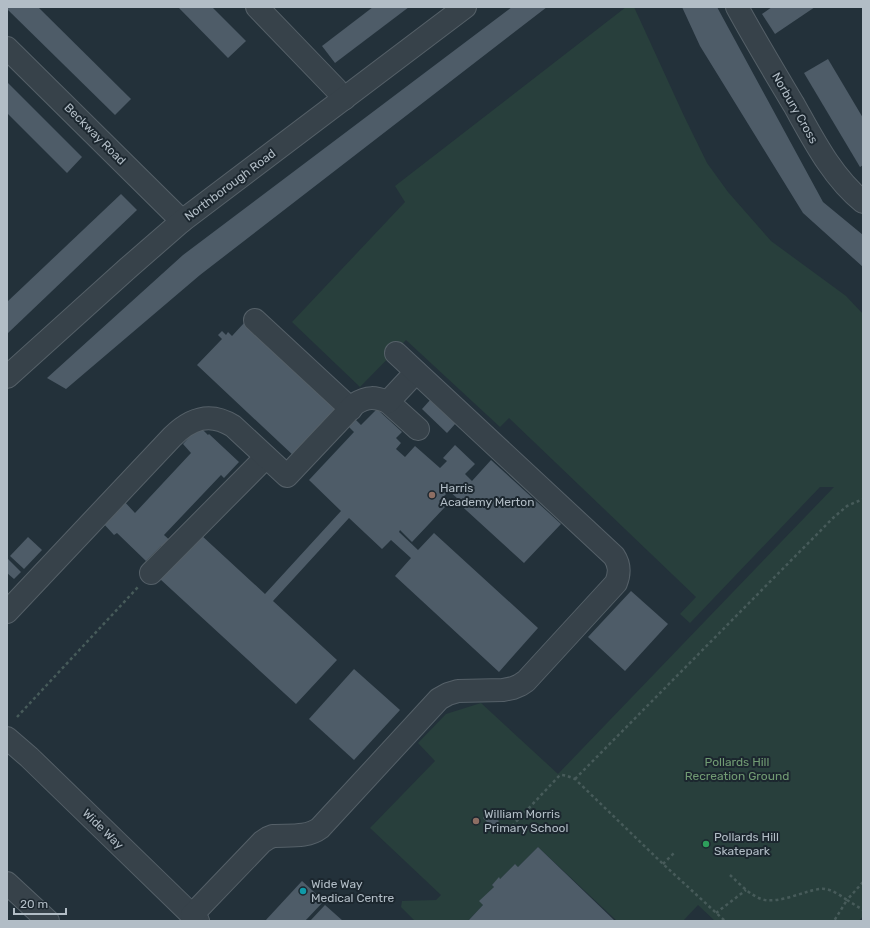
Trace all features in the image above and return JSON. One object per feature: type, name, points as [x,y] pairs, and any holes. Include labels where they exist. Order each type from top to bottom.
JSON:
[{"type":"street","points":[[257,7],[344,99]]},
{"type":"street","name":"Northborough Road","points":[[7,377],[182,221],[465,7]]},
{"type":"street","name":"Norbury Cross","points":[[738,7],[752,34],[815,142],[839,177],[863,202]]},
{"type":"street","name":"Beckway Road","points":[[7,48],[182,221]]},
{"type":"street","points":[[255,320],[351,409]]},
{"type":"street","points":[[195,918],[262,842],[273,836],[309,834],[320,828],[440,699],[448,694],[458,691],[513,688],[526,681],[616,583],[619,566],[618,561],[614,556],[396,352]]},
{"type":"street","points":[[388,402],[416,372]]},
{"type":"street","points":[[7,612],[172,437],[190,422],[199,419],[218,419],[227,422],[287,476],[361,400],[378,398],[388,402],[418,429]]},
{"type":"street","points":[[151,573],[266,457]]},
{"type":"street","name":"Wide Way","points":[[7,738],[195,918]]},
{"type":"street","points":[[7,883],[48,921]]},
{"type":"path","points":[[575,780],[837,514],[847,506],[863,499]]},
{"type":"path","points":[[17,717],[151,573]]},
{"type":"path","points":[[512,826],[560,775],[567,776],[575,780],[725,921]]},
{"type":"path","points":[[663,864],[674,853]]},
{"type":"path","points":[[730,875],[746,890],[764,900],[785,898],[824,888],[830,890],[863,910]]},
{"type":"path","points":[[834,921],[847,900],[863,882]]},
{"type":"path","points":[[716,913],[746,890]]},
{"type":"green space","name":"Pollards Hill Recreation Ground","points":[[626,7],[634,7],[707,163],[728,192],[771,241],[846,296],[863,314],[863,916],[859,921],[715,921],[698,905],[683,921],[617,921],[538,847],[518,867],[515,864],[492,885],[494,887],[480,901],[483,905],[468,921],[415,921],[401,907],[402,901],[436,900],[441,895],[370,828],[435,761],[418,743],[446,714],[481,703],[558,774],[834,487],[820,487],[690,623],[680,614],[696,597],[509,418],[500,427],[406,340],[360,387],[292,322],[405,202],[395,186]]},
{"type":"building","points":[[7,7],[38,7],[131,99],[115,115],[7,9]]},
{"type":"building","points":[[178,7],[212,7],[246,41],[228,58]]},
{"type":"building","points":[[373,7],[409,7],[335,63],[322,46]]},
{"type":"building","points":[[512,7],[547,7],[200,275],[66,389],[47,378],[183,255]]},
{"type":"building","points":[[682,7],[717,7],[823,202],[863,235],[863,267],[803,213],[700,46]]},
{"type":"building","points":[[772,7],[815,7],[775,34],[762,14]]},
{"type":"building","points":[[828,59],[863,118],[863,165],[860,167],[804,73]]},
{"type":"building","points":[[7,82],[82,157],[67,173],[7,113]]},
{"type":"building","points":[[121,194],[137,210],[7,334],[7,302]]},
{"type":"building","points":[[244,323],[338,412],[295,457],[197,365],[222,339],[218,335],[222,331],[226,335],[228,332],[232,336]]},
{"type":"building","points":[[431,399],[456,423],[447,433],[422,409]]},
{"type":"building","points":[[377,409],[402,432],[396,438],[401,443],[396,449],[405,457],[415,446],[440,468],[447,461],[443,458],[455,445],[475,464],[465,474],[472,481],[491,460],[561,524],[524,563],[455,500],[457,498],[449,491],[439,501],[445,507],[412,542],[400,530],[399,532],[418,550],[434,533],[538,628],[499,672],[395,576],[411,558],[391,540],[382,549],[349,518],[273,601],[337,660],[296,704],[160,579],[161,546],[146,561],[117,533],[114,535],[102,522],[123,500],[135,513],[191,453],[183,444],[199,426],[239,462],[224,478],[221,475],[164,535],[184,553],[201,535],[265,594],[341,511],[309,480],[354,432],[345,423],[352,416],[361,425]]},
{"type":"building","points":[[28,537],[42,550],[24,569],[10,556]]},
{"type":"building","points":[[7,558],[21,572],[14,579],[7,573]]},
{"type":"building","points":[[631,591],[668,624],[625,671],[588,637]]},
{"type":"building","points":[[354,669],[400,710],[354,760],[309,719]]},
{"type":"building","points":[[489,812],[499,821],[493,828],[483,818]]},
{"type":"building","points":[[538,847],[615,921],[468,921],[483,905],[479,901],[494,887],[492,885],[499,877],[500,879],[515,864],[518,867]]},
{"type":"building","name":"Wide Way Medical Centre","points":[[302,881],[324,901],[305,921],[265,921]]},
{"type":"building","name":"Wide Way Medical Centre","points":[[325,905],[343,921],[310,921]]},
{"type":"place","name":"Harris Academy Merton","points":[[432,495]]},
{"type":"place","name":"William Morris Primary School","points":[[476,821]]},
{"type":"place","name":"Pollards Hill Skatepark","points":[[706,844]]},
{"type":"place","name":"Wide Way Medical Centre","points":[[303,891]]}]
